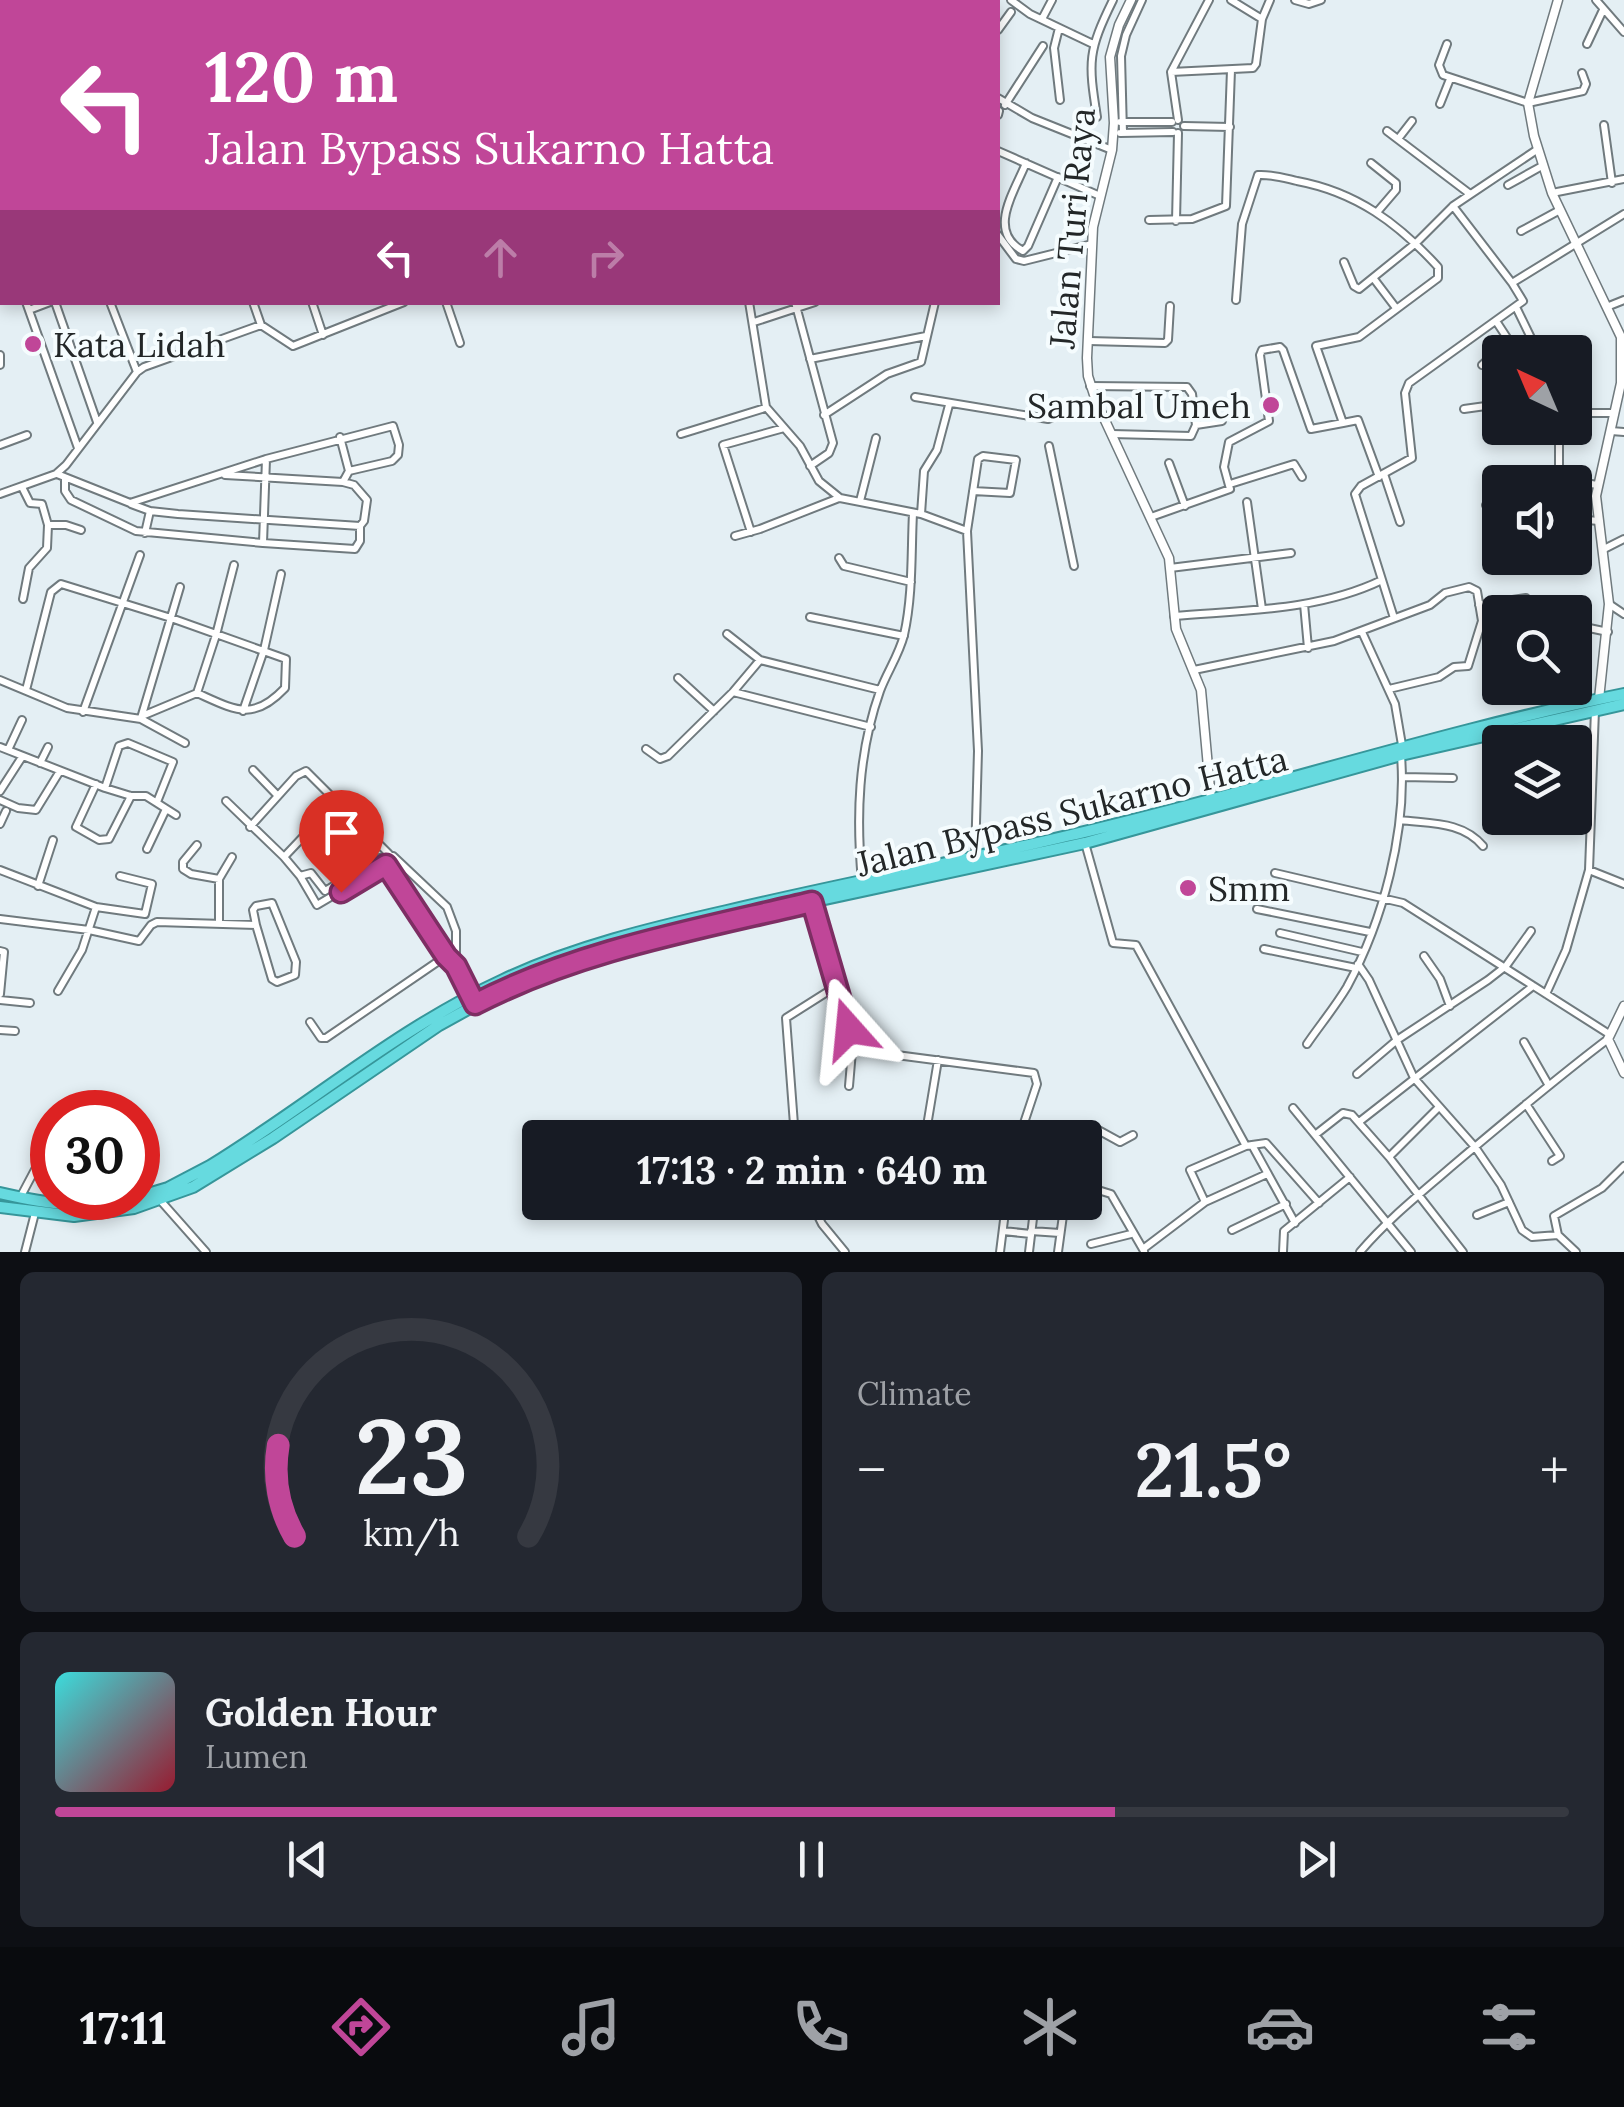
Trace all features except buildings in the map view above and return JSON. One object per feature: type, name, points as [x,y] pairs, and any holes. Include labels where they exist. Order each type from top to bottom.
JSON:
[{"type":"highway","name":"Jalan Bypass Sukarno Hatta","points":[[160,1200],[192,1187],[473,1000],[520,973],[628,937],[975,858],[1597,704],[1624,694]]},
{"type":"highway","name":"Jalan Bypass Sukarno Hatta","points":[[1597,704],[1624,704]]},
{"type":"highway","name":"Jalan Bypass Sukarno Hatta","points":[[473,1000],[577,962],[710,924],[1085,843],[1401,750]]},
{"type":"highway","name":"Jalan Bypass Sukarno Hatta","points":[[160,1191],[275,1130]]},
{"type":"highway","name":"Jalan Bypass Sukarno Hatta","points":[[0,1192],[30,1199]]},
{"type":"highway","name":"Jalan Bypass Sukarno Hatta","points":[[0,1206],[30,1211]]},
{"type":"street","points":[[1010,0],[1092,44]]},
{"type":"street","points":[[1042,19],[1052,0]]},
{"type":"street","points":[[1097,116],[1090,72],[1092,44],[1113,0]]},
{"type":"street","name":"Jalan Turi Raya","points":[[1130,0],[1110,57],[1119,122],[1092,244],[1087,367],[1096,401],[1152,517],[1170,568],[1178,638],[1201,690],[1211,800]]},
{"type":"street","points":[[1142,0],[1121,56],[1119,122],[1230,127]]},
{"type":"street","points":[[1176,221],[1177,127],[1172,72],[1211,0]]},
{"type":"street","points":[[1231,0],[1262,19]]},
{"type":"street","points":[[1172,72],[1249,70],[1256,64],[1262,19],[1270,0]]},
{"type":"street","points":[[1295,0],[1309,4],[1321,0]]},
{"type":"street","points":[[1546,994],[1566,950],[1588,870],[1597,704],[1609,604],[1597,485],[1623,382],[1621,337],[1552,194],[1528,103],[1558,0]]},
{"type":"street","points":[[1596,0],[1624,32]]},
{"type":"street","points":[[1587,44],[1603,10]]},
{"type":"street","points":[[1000,27],[1011,12]]},
{"type":"street","points":[[1059,28],[1054,48],[1060,100]]},
{"type":"street","points":[[1447,44],[1439,70],[1450,79],[1528,103],[1583,91],[1586,84],[1582,73]]},
{"type":"street","points":[[1043,46],[1000,110],[1112,150]]},
{"type":"street","points":[[1149,220],[1176,221],[1226,206],[1231,70]]},
{"type":"street","points":[[1440,104],[1450,79]]},
{"type":"street","points":[[1398,139],[1412,120]]},
{"type":"street","points":[[1604,125],[1612,182]]},
{"type":"street","points":[[1118,133],[1177,127]]},
{"type":"street","points":[[1387,131],[1470,194]]},
{"type":"street","points":[[1344,262],[1357,289],[1374,280],[1453,206],[1538,149]]},
{"type":"street","points":[[1000,152],[1100,196]]},
{"type":"street","points":[[1026,163],[1002,221],[1018,249],[1028,246],[1058,177]]},
{"type":"street","points":[[1371,163],[1396,183],[1396,190],[1378,212]]},
{"type":"street","points":[[1508,185],[1542,166]]},
{"type":"street","points":[[1236,300],[1242,224],[1258,174],[1330,187],[1378,212],[1438,267],[1440,276],[1360,337],[1316,346],[1343,423]]},
{"type":"street","points":[[1552,194],[1624,180]]},
{"type":"street","points":[[1394,618],[1354,499],[1361,486],[1408,463],[1414,455],[1404,393],[1409,383],[1523,300],[1453,206]]},
{"type":"street","points":[[1521,231],[1560,210]]},
{"type":"street","points":[[1512,283],[1624,214]]},
{"type":"street","points":[[1000,237],[1016,259],[1024,261],[1092,244]]},
{"type":"street","points":[[1374,280],[1396,308]]},
{"type":"street","points":[[1608,306],[1624,300]]},
{"type":"street","points":[[53,305],[97,423]]},
{"type":"street","points":[[111,305],[136,372]]},
{"type":"street","points":[[254,305],[261,326],[293,346],[397,305]]},
{"type":"street","points":[[313,305],[323,335]]},
{"type":"street","points":[[447,305],[460,343]]},
{"type":"street","points":[[750,305],[766,408],[800,446],[820,481],[840,498]]},
{"type":"street","points":[[824,415],[887,374],[921,362],[934,305]]},
{"type":"street","points":[[27,306],[78,449]]},
{"type":"street","points":[[754,322],[796,306],[833,445],[810,466]]},
{"type":"street","points":[[1089,341],[1165,344],[1170,306]]},
{"type":"street","points":[[1516,308],[1530,335]]},
{"type":"street","points":[[1496,321],[1505,335]]},
{"type":"street","points":[[60,476],[136,372],[246,328],[261,326]]},
{"type":"street","points":[[810,359],[926,336]]},
{"type":"street","points":[[1152,517],[1229,490],[1224,467],[1229,442],[1269,421],[1260,355],[1262,350],[1280,347],[1311,429],[1358,420],[1400,522]]},
{"type":"street","points":[[0,355],[0,365]]},
{"type":"street","points":[[1090,386],[1187,387],[1192,394],[1196,425],[1191,436],[1112,434]]},
{"type":"street","points":[[915,397],[1048,419],[1096,401]]},
{"type":"street","points":[[862,881],[858,816],[861,768],[880,690],[904,636],[924,471],[937,450],[949,405]]},
{"type":"street","points":[[1464,409],[1482,406]]},
{"type":"street","points":[[680,434],[766,408]]},
{"type":"street","points":[[1592,413],[1616,413]]},
{"type":"street","points":[[1196,425],[1222,421]]},
{"type":"street","points":[[130,503],[340,437],[393,426],[398,456],[392,461],[349,470]]},
{"type":"street","points":[[752,532],[723,445],[784,428]]},
{"type":"street","points":[[1610,431],[1624,432]]},
{"type":"street","points":[[0,445],[27,435]]},
{"type":"street","points":[[340,437],[349,470],[344,482]]},
{"type":"street","points":[[860,501],[876,438]]},
{"type":"street","points":[[1049,446],[1074,566]]},
{"type":"street","points":[[973,492],[1012,492],[1016,460],[980,458],[973,492],[967,530],[978,750],[975,858]]},
{"type":"street","points":[[263,543],[266,459]]},
{"type":"street","points":[[1169,464],[1185,506]]},
{"type":"street","points":[[1230,484],[1294,464],[1302,477]]},
{"type":"street","points":[[60,476],[71,500],[145,532],[354,549],[360,542],[367,500],[354,485],[218,475]]},
{"type":"street","points":[[0,494],[60,476],[150,511],[360,526]]},
{"type":"street","points":[[1592,484],[1597,485]]},
{"type":"street","points":[[22,487],[30,503],[42,504],[48,524],[47,548],[29,568],[22,599]]},
{"type":"street","points":[[735,536],[840,498],[917,514],[967,530]]},
{"type":"street","points":[[1247,502],[1262,609]]},
{"type":"street","points":[[145,532],[150,511]]},
{"type":"street","points":[[1592,520],[1600,521]]},
{"type":"street","points":[[48,524],[81,530]]},
{"type":"street","points":[[1604,549],[1624,539]]},
{"type":"street","points":[[1170,568],[1291,553]]},
{"type":"street","points":[[83,712],[140,554]]},
{"type":"street","points":[[839,558],[844,566],[911,582]]},
{"type":"street","points":[[197,693],[234,565]]},
{"type":"street","points":[[243,711],[264,650],[282,574]]},
{"type":"street","points":[[1173,616],[1304,604],[1382,580]]},
{"type":"street","points":[[26,690],[53,588],[65,585],[286,659],[287,684],[262,708],[243,711],[197,693],[141,718]]},
{"type":"street","points":[[141,718],[180,587]]},
{"type":"street","points":[[1194,670],[1308,648],[1430,605],[1444,593],[1469,587],[1477,590],[1482,621],[1468,666],[1453,667],[1439,677],[1389,689]]},
{"type":"street","points":[[1304,604],[1308,648]]},
{"type":"street","points":[[1609,604],[1624,614]]},
{"type":"street","points":[[810,616],[904,636]]},
{"type":"street","points":[[1592,628],[1608,632]]},
{"type":"street","points":[[1306,1044],[1338,1001],[1357,966],[1382,896],[1400,820],[1399,717],[1362,632]]},
{"type":"street","points":[[727,634],[760,660],[880,690]]},
{"type":"street","points":[[646,750],[664,760],[760,660]]},
{"type":"street","points":[[678,678],[714,712]]},
{"type":"street","points":[[0,680],[67,708],[141,718],[185,743]]},
{"type":"street","points":[[733,692],[870,727]]},
{"type":"street","points":[[62,720],[67,708]]},
{"type":"street","points":[[22,720],[4,749],[105,788],[130,796],[146,796],[176,815]]},
{"type":"street","points":[[105,788],[118,749],[128,742],[173,762],[157,802]]},
{"type":"street","points":[[40,764],[48,747]]},
{"type":"street","points":[[0,791],[22,757]]},
{"type":"street","points":[[252,770],[278,796]]},
{"type":"street","points":[[250,827],[306,770],[447,907],[456,930],[456,966]]},
{"type":"street","points":[[0,800],[36,810],[60,771]]},
{"type":"street","points":[[1402,777],[1454,778]]},
{"type":"street","points":[[96,784],[76,827],[99,840],[109,839],[130,796]]},
{"type":"street","points":[[284,857],[338,800]]},
{"type":"street","points":[[226,801],[284,857],[316,904],[383,862],[389,854]]},
{"type":"street","points":[[147,849],[166,810]]},
{"type":"street","points":[[0,824],[6,811]]},
{"type":"street","points":[[1400,820],[1469,831],[1483,846]]},
{"type":"street","points":[[38,886],[53,840]]},
{"type":"street","points":[[1085,843],[1114,943],[1136,946],[1295,1222]]},
{"type":"street","points":[[197,845],[183,862],[183,869],[218,879]]},
{"type":"street","points":[[219,924],[218,879],[232,857]]},
{"type":"street","points":[[300,876],[311,873],[325,891],[383,862]]},
{"type":"street","points":[[383,862],[456,966],[473,1000]]},
{"type":"street","points":[[0,870],[96,907],[145,914],[152,884],[120,876]]},
{"type":"street","points":[[1588,870],[1624,884]]},
{"type":"street","points":[[1275,872],[1382,896],[1427,916],[1609,1036],[1624,1074]]},
{"type":"street","points":[[812,902],[852,1038],[849,1086]]},
{"type":"street","points":[[272,903],[296,962],[295,975],[277,982],[272,979],[256,925],[254,908],[272,903]]},
{"type":"street","points":[[58,990],[82,950],[96,907]]},
{"type":"street","points":[[1257,908],[1370,932]]},
{"type":"street","points":[[0,919],[89,930],[139,941],[157,922],[256,925]]},
{"type":"street","points":[[1356,1074],[1396,1040],[1506,966],[1530,931]]},
{"type":"street","points":[[1280,933],[1362,952]]},
{"type":"street","points":[[1264,949],[1357,966]]},
{"type":"street","points":[[0,950],[4,952],[0,997],[30,1003]]},
{"type":"street","points":[[310,1022],[318,1036],[326,1038],[446,956]]},
{"type":"street","points":[[1424,956],[1440,979],[1450,1006]]},
{"type":"street","points":[[1357,966],[1414,1078],[1474,1147],[1510,1202],[1519,1225],[1529,1236],[1558,1235]]},
{"type":"street","points":[[1359,1122],[1533,986]]},
{"type":"street","points":[[794,1120],[786,1018],[835,987]]},
{"type":"street","points":[[1360,1252],[1387,1222],[1609,1036],[1624,1006]]},
{"type":"street","points":[[0,1030],[15,1030]]},
{"type":"street","points":[[852,1038],[866,1051],[1036,1074],[1025,1120]]},
{"type":"street","points":[[1524,1042],[1548,1084]]},
{"type":"street","points":[[928,1120],[938,1060]]},
{"type":"street","points":[[1526,1104],[1560,1156],[1552,1161]]},
{"type":"street","points":[[1293,1108],[1412,1252]]},
{"type":"street","points":[[1389,1157],[1438,1108]]},
{"type":"street","points":[[1315,1134],[1348,1113],[1389,1157],[1463,1252]]},
{"type":"street","points":[[1102,1132],[1120,1142],[1133,1135]]},
{"type":"street","points":[[1205,1202],[1190,1170],[1266,1143],[1319,1203]]},
{"type":"street","points":[[1576,1252],[1558,1235],[1554,1216],[1602,1188],[1624,1166]]},
{"type":"street","points":[[1102,1191],[1111,1194],[1144,1251],[1205,1202],[1267,1174]]},
{"type":"street","points":[[20,1197],[30,1176]]},
{"type":"street","points":[[1283,1252],[1283,1233],[1350,1177]]},
{"type":"street","points":[[160,1200],[206,1252]]},
{"type":"street","points":[[1477,1216],[1510,1202]]},
{"type":"street","points":[[1232,1230],[1286,1204]]},
{"type":"street","points":[[25,1252],[33,1220]]},
{"type":"street","points":[[820,1220],[844,1252]]},
{"type":"street","points":[[1000,1252],[1004,1220]]},
{"type":"street","points":[[1029,1252],[1033,1220]]},
{"type":"street","points":[[1058,1252],[1062,1220]]},
{"type":"street","points":[[1002,1232],[1060,1234]]},
{"type":"street","points":[[1091,1244],[1132,1234]]},
{"type":"place","name":"Kata Lidah","points":[[33,344]]},
{"type":"place","name":"Sambal Umeh","points":[[1271,405]]},
{"type":"place","name":"Smm","points":[[1188,888]]},
{"type":"route","points":[[341,892],[386,865],[456,966],[475,1004],[577,962],[728,920],[812,902],[849,1029]]}]
